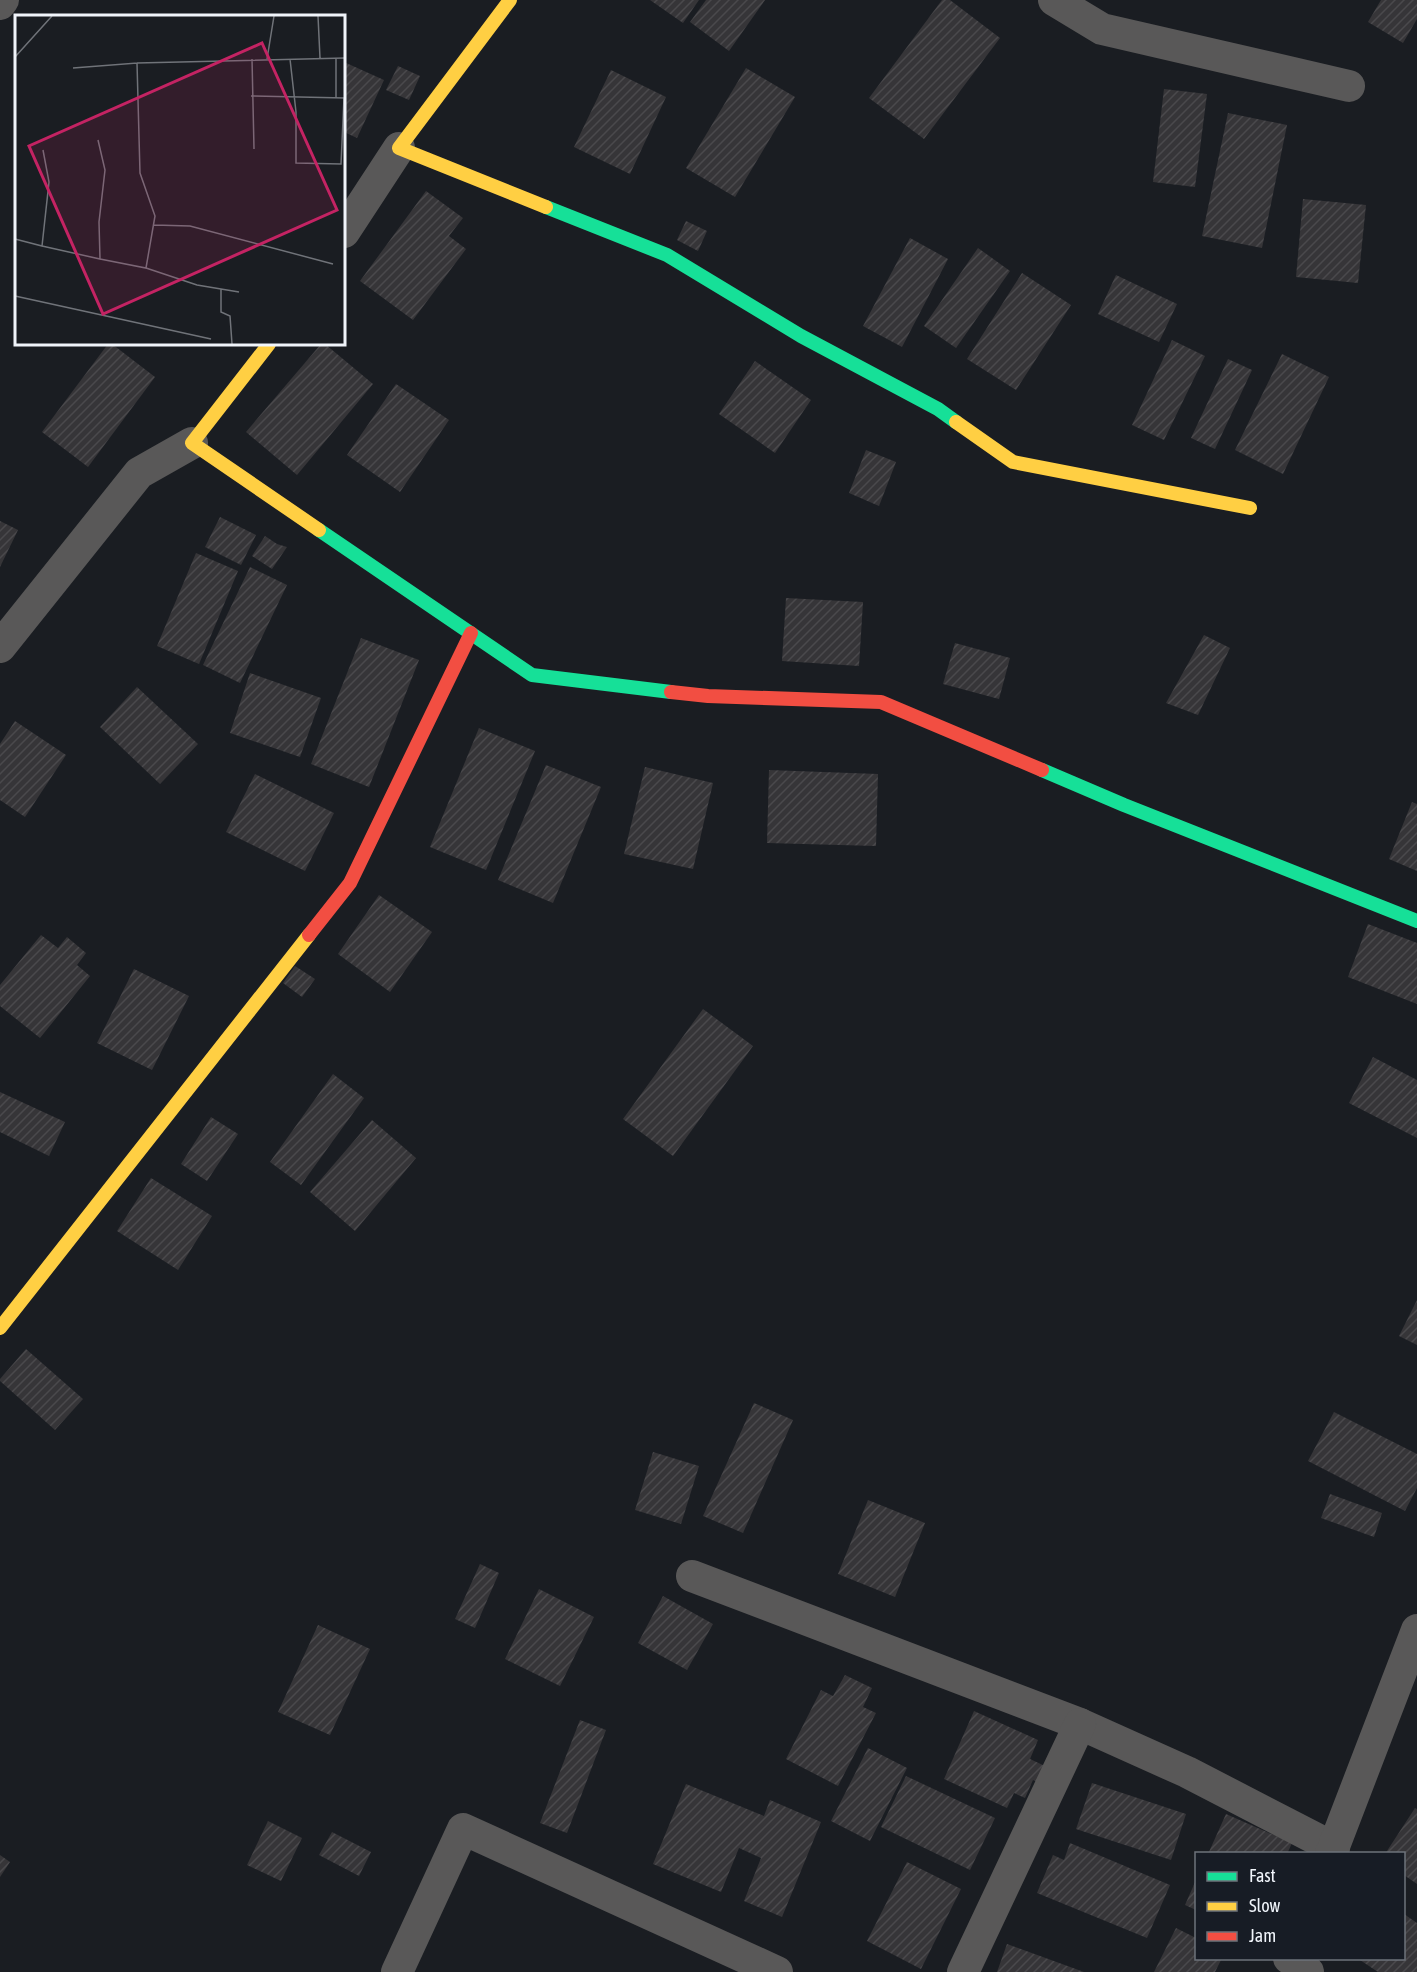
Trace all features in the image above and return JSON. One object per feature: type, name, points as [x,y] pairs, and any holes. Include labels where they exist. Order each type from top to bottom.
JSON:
[{"type":"street","points":[[0,4],[3,0]]},
{"type":"street","points":[[345,230],[399,148],[510,0]]},
{"type":"street","points":[[1054,0],[1102,29],[1349,86]]},
{"type":"street","points":[[399,148],[667,255],[801,336],[938,409],[1013,462],[1250,508]]},
{"type":"street","points":[[0,647],[139,473],[192,443],[268,345]]},
{"type":"street","points":[[192,443],[532,675],[708,696],[881,702],[1124,805],[1417,921]]},
{"type":"street","points":[[0,1328],[350,883],[471,633]]},
{"type":"street","points":[[692,1576],[1080,1724],[1187,1772],[1333,1851],[1417,1630]]},
{"type":"street","points":[[963,1972],[1080,1724]]},
{"type":"street","points":[[397,1972],[464,1829],[777,1972]]},
{"type":"street","points":[[1290,1960],[1308,1972]]},
{"type":"building","points":[[650,0],[699,0],[683,23]]},
{"type":"building","points":[[706,0],[765,0],[729,51],[690,22]]},
{"type":"building","points":[[942,0],[950,0],[1000,38],[924,139],[869,98]]},
{"type":"building","points":[[1381,0],[1417,0],[1417,19],[1403,43],[1368,22]]},
{"type":"building","points":[[345,62],[384,80],[357,138],[345,132]]},
{"type":"building","points":[[398,66],[420,76],[409,100],[386,90]]},
{"type":"building","points":[[746,68],[795,97],[735,197],[686,168]]},
{"type":"building","points":[[611,70],[666,97],[630,174],[574,147]]},
{"type":"building","points":[[1164,89],[1207,94],[1195,187],[1153,182]]},
{"type":"building","points":[[1228,113],[1287,125],[1262,248],[1202,236]]},
{"type":"building","points":[[426,191],[463,218],[449,236],[466,249],[413,320],[360,281]]},
{"type":"building","points":[[1303,199],[1366,205],[1358,283],[1296,277]]},
{"type":"building","points":[[686,221],[707,231],[698,251],[677,240]]},
{"type":"building","points":[[910,238],[948,259],[902,347],[863,326]]},
{"type":"building","points":[[978,248],[1010,271],[956,348],[924,326]]},
{"type":"building","points":[[1022,273],[1071,305],[1016,390],[967,359]]},
{"type":"building","points":[[1116,275],[1177,304],[1159,342],[1098,314]]},
{"type":"building","points":[[1172,340],[1205,356],[1164,440],[1132,425]]},
{"type":"building","points":[[107,345],[113,345],[155,377],[88,467],[42,432]]},
{"type":"building","points":[[320,345],[326,345],[373,384],[297,475],[246,432]]},
{"type":"building","points":[[1282,354],[1329,377],[1283,474],[1235,450]]},
{"type":"building","points":[[1228,359],[1252,370],[1215,449],[1191,438]]},
{"type":"building","points":[[755,361],[811,400],[775,453],[719,414]]},
{"type":"building","points":[[396,384],[449,420],[400,492],[347,455]]},
{"type":"building","points":[[866,450],[896,462],[879,506],[849,493]]},
{"type":"building","points":[[220,517],[256,535],[241,565],[205,547]]},
{"type":"building","points":[[0,521],[18,530],[0,567]]},
{"type":"building","points":[[265,536],[287,547],[272,569],[252,556]]},
{"type":"building","points":[[196,553],[238,571],[199,664],[157,646]]},
{"type":"building","points":[[250,567],[287,585],[240,683],[203,665]]},
{"type":"building","points":[[786,598],[863,602],[859,666],[782,661]]},
{"type":"building","points":[[1204,635],[1230,648],[1198,715],[1166,703]]},
{"type":"building","points":[[361,638],[419,660],[369,787],[311,764]]},
{"type":"building","points":[[955,643],[1010,658],[999,699],[943,684]]},
{"type":"building","points":[[250,673],[321,698],[300,757],[230,733]]},
{"type":"building","points":[[137,687],[198,744],[160,784],[100,727]]},
{"type":"building","points":[[15,721],[66,755],[25,817],[0,800],[0,744]]},
{"type":"building","points":[[479,728],[535,751],[486,870],[430,847]]},
{"type":"building","points":[[546,765],[601,787],[553,903],[498,880]]},
{"type":"building","points":[[645,767],[713,783],[693,869],[624,854]]},
{"type":"building","points":[[769,770],[878,774],[876,846],[767,843]]},
{"type":"building","points":[[255,774],[334,813],[305,871],[226,832]]},
{"type":"building","points":[[1412,802],[1417,804],[1417,871],[1389,859]]},
{"type":"building","points":[[379,895],[432,932],[390,992],[338,954]]},
{"type":"building","points":[[1368,924],[1417,943],[1417,1004],[1348,977]]},
{"type":"building","points":[[41,935],[58,948],[67,937],[86,953],[77,965],[90,976],[40,1038],[0,1006],[0,985]]},
{"type":"building","points":[[295,966],[315,979],[302,997],[283,983]]},
{"type":"building","points":[[134,969],[189,996],[152,1070],[97,1043]]},
{"type":"building","points":[[703,1009],[753,1046],[673,1156],[623,1119]]},
{"type":"building","points":[[1373,1057],[1417,1080],[1417,1138],[1349,1103]]},
{"type":"building","points":[[333,1074],[364,1098],[301,1185],[270,1162]]},
{"type":"building","points":[[0,1092],[65,1122],[49,1156],[0,1132]]},
{"type":"building","points":[[211,1117],[238,1134],[207,1181],[181,1164]]},
{"type":"building","points":[[372,1120],[416,1158],[355,1231],[310,1192]]},
{"type":"building","points":[[151,1178],[212,1216],[178,1270],[117,1231]]},
{"type":"building","points":[[1417,1300],[1417,1345],[1399,1336]]},
{"type":"building","points":[[26,1349],[83,1399],[55,1430],[0,1381]]},
{"type":"building","points":[[754,1403],[793,1420],[743,1533],[703,1516]]},
{"type":"building","points":[[1334,1412],[1417,1454],[1417,1488],[1405,1511],[1308,1461]]},
{"type":"building","points":[[653,1452],[699,1466],[681,1524],[635,1510]]},
{"type":"building","points":[[1330,1494],[1382,1513],[1374,1537],[1321,1518]]},
{"type":"building","points":[[868,1500],[925,1523],[895,1597],[838,1574]]},
{"type":"building","points":[[480,1564],[499,1573],[475,1628],[455,1619]]},
{"type":"building","points":[[539,1589],[594,1617],[560,1686],[505,1659]]},
{"type":"building","points":[[663,1596],[713,1624],[687,1670],[638,1643]]},
{"type":"building","points":[[318,1625],[370,1649],[330,1735],[278,1712]]},
{"type":"building","points":[[845,1675],[872,1688],[863,1707],[876,1713],[838,1786],[786,1759],[821,1690],[833,1696]]},
{"type":"building","points":[[974,1711],[1038,1740],[1030,1759],[1047,1767],[1039,1783],[1033,1780],[1025,1798],[1014,1793],[1007,1808],[944,1779]]},
{"type":"building","points":[[580,1720],[606,1730],[567,1833],[540,1823]]},
{"type":"building","points":[[868,1748],[907,1768],[870,1841],[831,1821]]},
{"type":"building","points":[[906,1776],[995,1818],[970,1870],[881,1827]]},
{"type":"building","points":[[1092,1783],[1186,1814],[1171,1860],[1076,1829]]},
{"type":"building","points":[[686,1784],[764,1816],[770,1800],[821,1822],[782,1917],[744,1901],[761,1858],[739,1848],[721,1892],[653,1864]]},
{"type":"building","points":[[1415,1808],[1417,1809],[1417,1884],[1405,1876],[1405,1852],[1386,1852]]},
{"type":"building","points":[[1226,1814],[1292,1843],[1288,1852],[1209,1852]]},
{"type":"building","points":[[268,1821],[302,1838],[281,1881],[247,1865]]},
{"type":"building","points":[[332,1832],[371,1852],[359,1876],[319,1855]]},
{"type":"building","points":[[1070,1843],[1170,1885],[1147,1938],[1037,1893],[1053,1855],[1064,1860]]},
{"type":"building","points":[[0,1855],[10,1862],[0,1877]]},
{"type":"building","points":[[907,1862],[961,1889],[921,1969],[867,1941]]},
{"type":"building","points":[[1195,1882],[1195,1910],[1185,1905]]},
{"type":"building","points":[[1405,1915],[1417,1923],[1417,1972],[1378,1972],[1360,1960],[1405,1960]]},
{"type":"building","points":[[1176,1928],[1195,1938],[1195,1960],[1221,1960],[1215,1972],[1154,1972]]},
{"type":"building","points":[[1007,1944],[1084,1972],[997,1972]]},
{"type":"traffic: fast","points":[[546,207],[667,255],[801,336],[938,409],[956,422]]},
{"type":"traffic: fast","points":[[319,530],[532,675],[671,692]]},
{"type":"traffic: fast","points":[[1042,770],[1124,805],[1417,921]]},
{"type":"traffic: slow","points":[[510,0],[399,148],[546,207]]},
{"type":"traffic: slow","points":[[268,345],[192,443],[319,530]]},
{"type":"traffic: slow","points":[[956,422],[1013,462],[1250,508]]},
{"type":"traffic: slow","points":[[0,1328],[309,935]]},
{"type":"traffic: jam","points":[[309,935],[350,883],[471,633]]},
{"type":"traffic: jam","points":[[671,692],[708,696],[881,702],[1042,770]]}]
